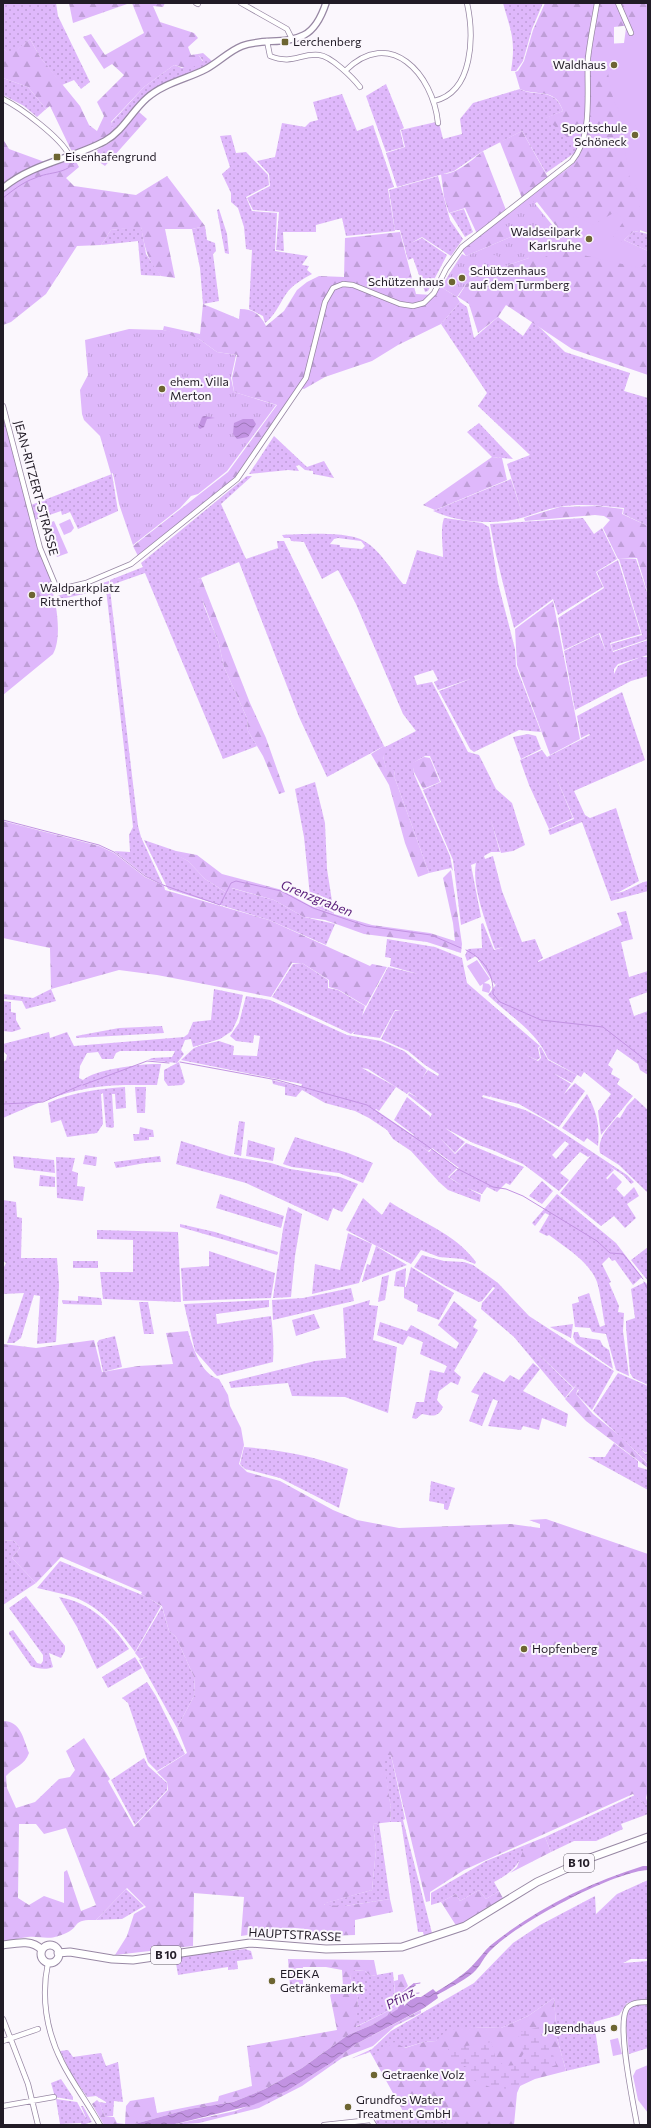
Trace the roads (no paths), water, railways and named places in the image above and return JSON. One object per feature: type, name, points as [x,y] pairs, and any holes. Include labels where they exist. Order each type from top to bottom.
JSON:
[{"type":"main road","name":"HAUPTSTRASSE","points":[[3,1945],[26,1943],[34,1945],[42,1950],[46,1946],[51,1946],[56,1948],[58,1953],[70,1952],[112,1959],[133,1960],[250,1943],[343,1949],[383,1948],[412,1944],[465,1926],[537,1882],[590,1858],[648,1837]]},
{"type":"main road","points":[[42,1950],[42,1958],[48,1963],[55,1961],[58,1953]]},
{"type":"street","points":[[241,3],[286,29],[292,39]]},
{"type":"street","points":[[3,188],[26,173],[110,138],[142,102],[159,89],[206,69],[241,46],[304,36],[314,27],[326,3]]},
{"type":"street","points":[[434,101],[447,97],[454,91],[465,69],[470,38],[470,21],[467,3]]},
{"type":"street","name":"JEAN-RITZERT-STRASSE","points":[[3,406],[40,548],[55,584],[59,587],[65,588],[86,583],[134,562],[231,484],[246,468],[306,378],[325,302],[333,288],[343,284],[353,284],[400,304],[413,306],[424,303],[434,293],[446,269],[462,247],[572,161],[581,147],[585,124],[589,52],[597,3]]},
{"type":"street","points":[[618,3],[631,33]]},
{"type":"street","points":[[267,41],[270,56],[276,59],[294,60],[319,54],[345,70],[360,87]]},
{"type":"street","points":[[345,70],[365,55],[376,52],[392,54],[421,77],[434,101],[438,123]]},
{"type":"street","points":[[3,99],[13,104],[44,128],[69,155]]},
{"type":"street","points":[[48,1963],[44,2000],[56,2048],[62,2062],[100,2125]]},
{"type":"street","points":[[637,2125],[625,2054],[624,2017],[628,2007],[634,2003],[648,2002]]},
{"type":"street","points":[[3,2019],[33,2101],[38,2125]]},
{"type":"street","points":[[3,2041],[38,2029]]},
{"type":"street","points":[[3,2106],[54,2097]]},
{"type":"street","points":[[324,2125],[371,2120],[374,2124]]},
{"type":"water","points":[[202,417],[215,418],[207,419],[204,427],[200,429],[198,427]]},
{"type":"water","points":[[243,419],[253,419],[256,424],[248,437],[237,439],[233,434],[234,423]]},
{"type":"water","points":[[643,1866],[648,1866],[648,1870],[632,1873],[590,1889],[566,1900],[522,1926],[492,1949],[473,1973],[437,1995],[438,1998],[424,2008],[356,2044],[331,2063],[287,2091],[253,2105],[171,2125],[131,2125],[189,2109],[233,2102],[265,2089],[302,2068],[348,2035],[372,2025],[398,2009],[401,1993],[414,1983],[416,1985],[403,1996],[404,2006],[413,1997],[421,1997],[433,1989],[436,1992],[455,1980],[472,1966],[491,1945],[508,1932],[544,1909],[563,1898],[602,1880]]},
{"type":"waterway","points":[[3,198],[26,182],[68,168],[76,160]]},
{"type":"waterway","name":"Grenzgraben","points":[[3,820],[99,845],[114,852],[145,876],[163,885],[220,905],[231,883],[236,881],[281,891],[313,908],[366,926],[431,935],[461,948]]},
{"type":"waterway","name":"Grenzgraben","points":[[466,950],[478,958],[487,968],[492,980],[493,994],[500,1002],[541,1020],[603,1027],[648,1062]]},
{"type":"waterway","points":[[83,1085],[147,1061],[169,1063]]},
{"type":"waterway","points":[[180,1062],[277,1080],[367,1105],[426,1145],[458,1169],[493,1187],[506,1189],[523,1196],[597,1241],[610,1253],[623,1254],[643,1279]]},
{"type":"waterway","points":[[3,1104],[43,1102],[81,1085]]},
{"type":"waterway","points":[[644,1282],[648,1290]]},
{"type":"waterway","name":"Pfinz","points":[[414,1984],[420,1983]]},
{"type":"waterway","name":"Pfinz","points":[[401,2000],[406,2000],[411,1994],[419,1993]]},
{"type":"place","name":"Lerchenberg","points":[[285,42]]},
{"type":"place","name":"Waldhaus","points":[[614,65]]},
{"type":"place","name":"Sportschule Schöneck","points":[[635,135]]},
{"type":"place","name":"Eisenhafengrund","points":[[57,157]]},
{"type":"place","name":"Waldseilpark Karlsruhe","points":[[589,239]]},
{"type":"place","name":"Schützenhaus auf dem Turmberg","points":[[462,278]]},
{"type":"place","name":"Schützenhaus","points":[[452,282]]},
{"type":"place","name":"ehem. Villa Merton","points":[[162,389]]},
{"type":"place","name":"Waldparkplatz Rittnerthof","points":[[32,595]]},
{"type":"place","name":"Hopfenberg","points":[[524,1649]]},
{"type":"place","name":"EDEKA Getränkemarkt","points":[[272,1981]]},
{"type":"place","name":"Jugendhaus","points":[[614,2028]]},
{"type":"place","name":"Getraenke Volz","points":[[374,2075]]},
{"type":"place","name":"Grundfos Water Treatment GmbH","points":[[348,2107]]}]
